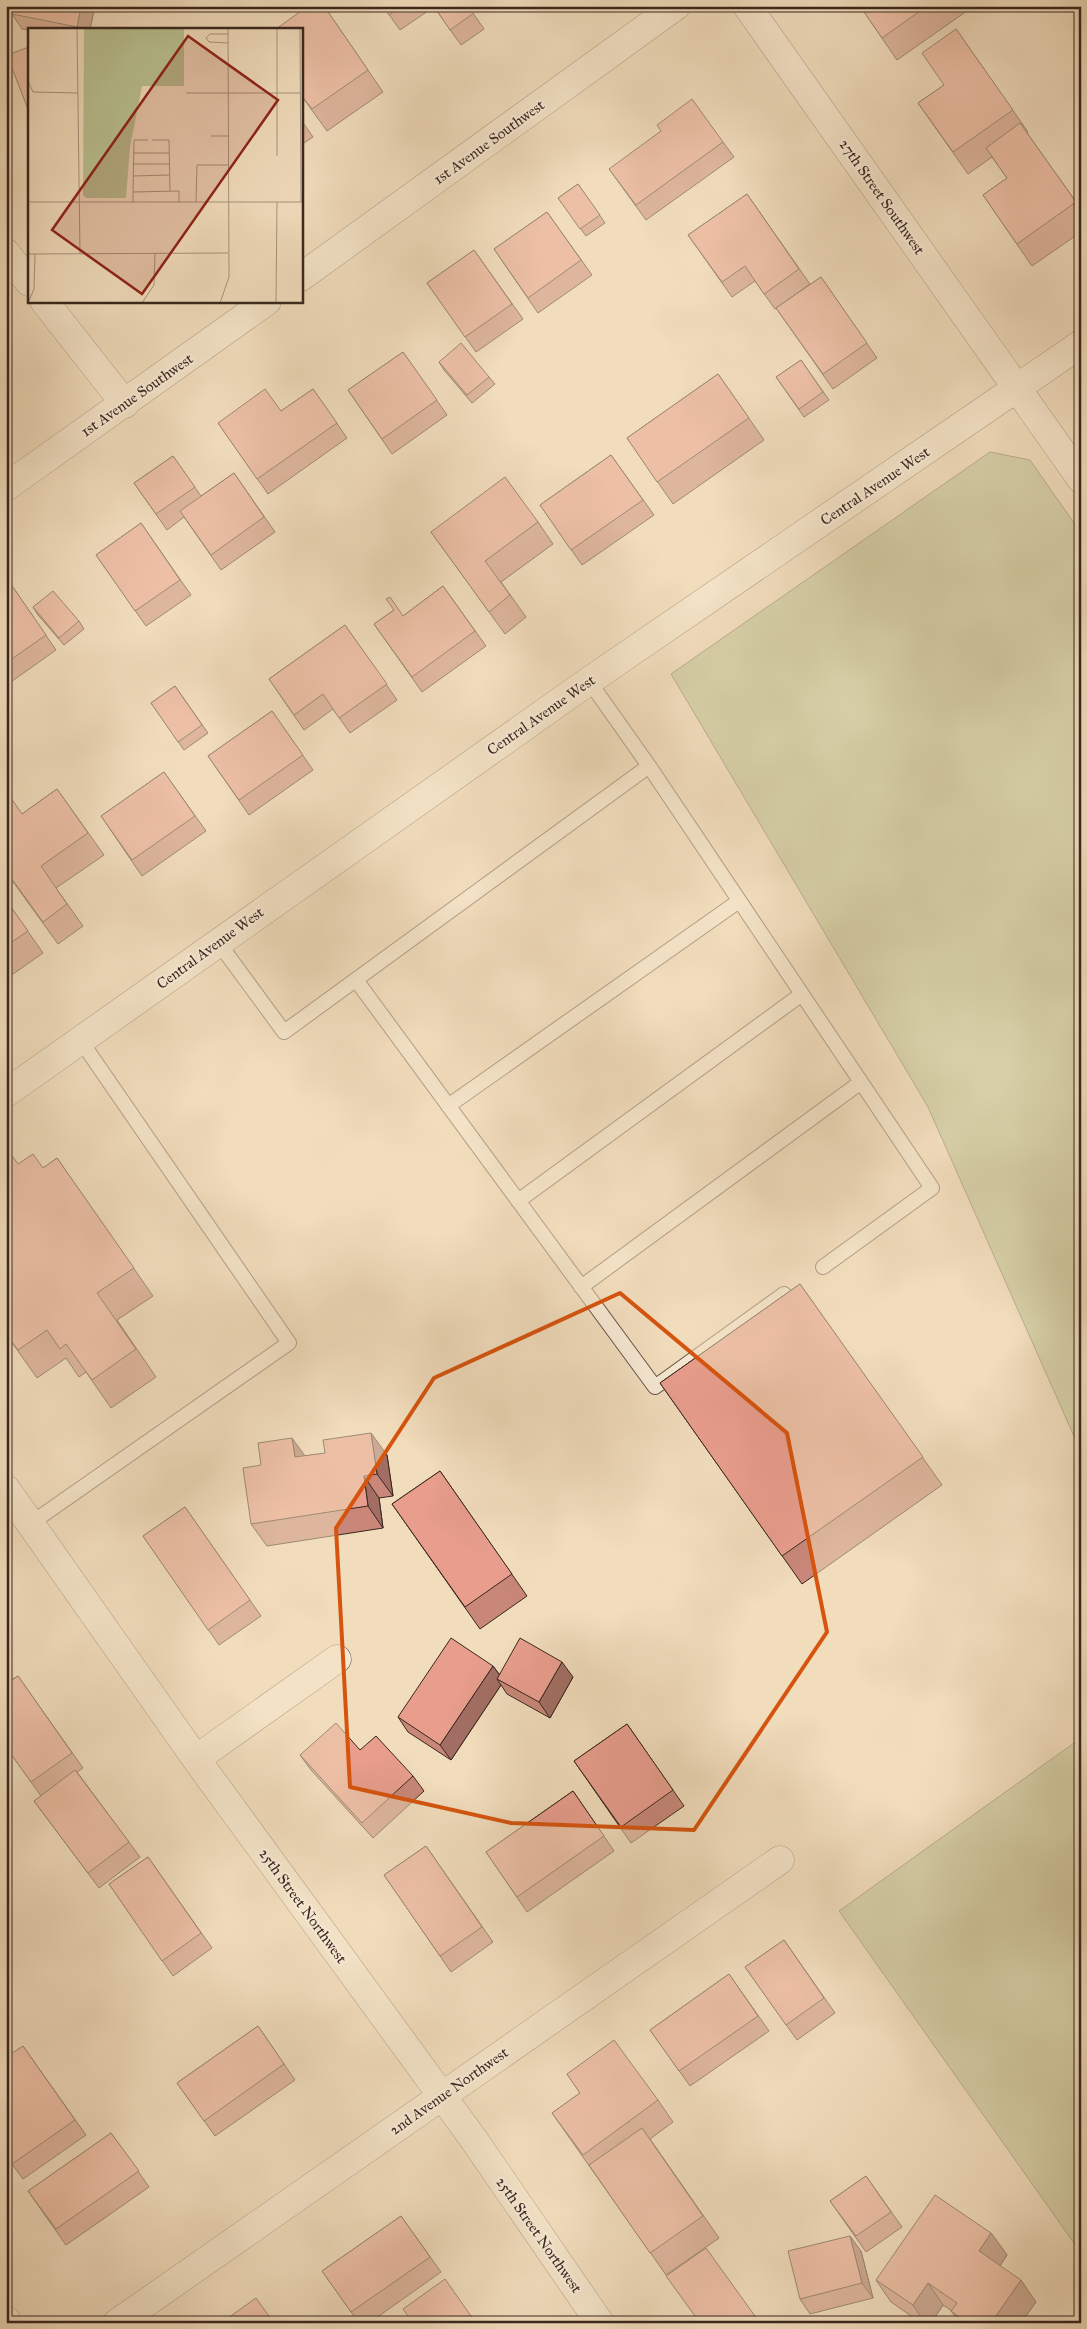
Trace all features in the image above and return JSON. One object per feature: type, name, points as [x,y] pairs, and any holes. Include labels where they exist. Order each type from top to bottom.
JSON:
[{"type":"street","name":"1st Avenue Southwest","points":[[302,276],[676,6]]},
{"type":"street","name":"27th Street Southwest","points":[[748,6],[1081,480]]},
{"type":"street","points":[[6,253],[28,281]]},
{"type":"street","points":[[45,302],[124,404]]},
{"type":"street","name":"1st Avenue Southwest","points":[[6,487],[266,302]]},
{"type":"street","name":"Central Avenue West","points":[[6,1093],[589,680],[1081,344]]},
{"type":"street","name":"25th Street Northwest","points":[[6,1489],[196,1758],[441,2097],[472,2137],[600,2323]]},
{"type":"street","points":[[196,1758],[337,1659]]},
{"type":"street","name":"2nd Avenue Northwest","points":[[117,2323],[780,1860]]},
{"type":"lane","points":[[589,680],[649,766],[932,1188],[823,1267]]},
{"type":"lane","points":[[218,942],[284,1032],[649,766]]},
{"type":"lane","points":[[448,1106],[739,901]]},
{"type":"lane","points":[[356,980],[655,1387],[784,1294]]},
{"type":"lane","points":[[518,1201],[802,994]]},
{"type":"lane","points":[[30,1524],[289,1342],[81,1041]]},
{"type":"lane","points":[[581,1286],[861,1082]]},
{"type":"highlighted area","points":[[620,1293],[787,1433],[827,1632],[694,1830],[511,1823],[350,1787],[336,1528],[434,1378]]},
{"type":"green space","points":[[990,452],[1030,460],[1081,533],[1081,1452],[928,1107],[671,674]]},
{"type":"green space","points":[[1081,1738],[1081,2253],[839,1911]]},
{"type":"building","points":[[13,6],[81,6],[77,27],[12,14]]},
{"type":"building","points":[[308,6],[324,6],[368,70],[312,109],[302,96],[302,28],[277,28]]},
{"type":"building","points":[[383,6],[402,6],[389,15]]},
{"type":"building","points":[[434,6],[468,6],[474,13],[450,30]]},
{"type":"building","points":[[860,6],[927,6],[882,38]]},
{"type":"building","points":[[956,29],[1013,110],[953,152],[918,103],[944,85],[922,53]]},
{"type":"building","points":[[28,47],[28,109],[7,55]]},
{"type":"building","points":[[692,99],[723,142],[636,205],[609,169],[661,131],[657,125]]},
{"type":"building","points":[[1020,123],[1076,202],[1017,244],[983,195],[1007,178],[986,148]]},
{"type":"building","points":[[578,184],[600,215],[580,229],[558,198]]},
{"type":"building","points":[[747,194],[799,269],[764,294],[745,266],[722,282],[688,235]]},
{"type":"building","points":[[547,212],[581,260],[528,298],[494,249]]},
{"type":"building","points":[[474,250],[512,304],[465,337],[427,283]]},
{"type":"building","points":[[821,277],[867,343],[823,374],[776,308]]},
{"type":"building","points":[[461,343],[489,377],[467,395],[439,362]]},
{"type":"building","points":[[403,352],[437,400],[382,439],[348,390]]},
{"type":"building","points":[[801,360],[823,392],[799,409],[776,377]]},
{"type":"building","points":[[718,374],[749,418],[657,482],[627,438]]},
{"type":"building","points":[[265,389],[281,411],[313,389],[337,423],[257,479],[218,423]]},
{"type":"building","points":[[611,455],[643,500],[571,550],[540,505]]},
{"type":"building","points":[[173,456],[195,487],[156,514],[134,483]]},
{"type":"building","points":[[234,473],[264,517],[211,555],[180,511]]},
{"type":"building","points":[[505,477],[538,522],[485,561],[510,595],[489,612],[431,532]]},
{"type":"building","points":[[141,523],[180,580],[135,611],[96,555]]},
{"type":"building","points":[[8,580],[46,635],[6,663],[6,581]]},
{"type":"building","points":[[443,586],[475,631],[412,677],[374,624],[394,610],[386,599],[390,597],[403,616]]},
{"type":"building","points":[[53,591],[79,621],[59,638],[33,607]]},
{"type":"building","points":[[345,625],[387,684],[339,718],[323,694],[294,715],[269,679]]},
{"type":"building","points":[[175,686],[202,725],[178,742],[151,703]]},
{"type":"building","points":[[272,711],[303,755],[239,800],[208,756]]},
{"type":"building","points":[[164,772],[195,816],[132,860],[101,816]]},
{"type":"building","points":[[57,789],[88,833],[41,866],[67,904],[43,922],[6,871],[6,792],[22,814]]},
{"type":"building","points":[[6,900],[28,931],[6,946]]},
{"type":"building","points":[[6,1147],[18,1164],[33,1154],[43,1168],[57,1158],[134,1268],[97,1293],[136,1349],[92,1380],[66,1344],[60,1349],[47,1330],[18,1350],[6,1334]]},
{"type":"building","points":[[800,1284],[923,1457],[782,1556],[660,1383]]},
{"type":"building","points":[[371,1433],[377,1474],[364,1476],[368,1506],[251,1524],[243,1468],[261,1465],[258,1443],[292,1438],[295,1457],[325,1453],[323,1440]]},
{"type":"building","points":[[440,1471],[512,1574],[465,1607],[392,1504]]},
{"type":"building","points":[[185,1507],[250,1600],[208,1630],[143,1536]]},
{"type":"building","points":[[451,1638],[493,1666],[440,1745],[398,1717]]},
{"type":"building","points":[[520,1638],[562,1662],[539,1702],[497,1679]]},
{"type":"building","points":[[18,1676],[72,1753],[31,1782],[6,1747],[6,1684]]},
{"type":"building","points":[[336,1723],[360,1750],[376,1736],[413,1776],[362,1823],[300,1755]]},
{"type":"building","points":[[627,1724],[673,1790],[621,1827],[574,1761]]},
{"type":"building","points":[[75,1770],[129,1842],[88,1873],[34,1801]]},
{"type":"building","points":[[573,1791],[604,1836],[517,1897],[486,1852]]},
{"type":"building","points":[[426,1846],[482,1927],[440,1956],[384,1875]]},
{"type":"building","points":[[148,1857],[201,1933],[162,1961],[109,1884]]},
{"type":"building","points":[[784,1940],[824,1998],[786,2025],[745,1967]]},
{"type":"building","points":[[729,1974],[758,2016],[679,2071],[650,2030]]},
{"type":"building","points":[[258,2026],[284,2064],[204,2121],[177,2083]]},
{"type":"building","points":[[614,2040],[658,2100],[583,2155],[552,2113],[580,2093],[567,2074]]},
{"type":"building","points":[[23,2046],[75,2120],[12,2164],[6,2156],[6,2057]]},
{"type":"building","points":[[642,2128],[703,2216],[650,2253],[589,2165]]},
{"type":"building","points":[[111,2133],[139,2171],[56,2229],[28,2191]]},
{"type":"building","points":[[866,2176],[891,2212],[856,2236],[830,2201]]},
{"type":"building","points":[[935,2195],[991,2233],[979,2251],[1021,2280],[991,2323],[968,2323],[951,2311],[957,2303],[928,2283],[913,2305],[876,2280]]},
{"type":"building","points":[[401,2216],[430,2257],[351,2312],[322,2271]]},
{"type":"building","points":[[850,2236],[862,2283],[800,2299],[788,2251]]},
{"type":"building","points":[[706,2248],[760,2323],[700,2323],[666,2276]]},
{"type":"building","points":[[445,2279],[476,2323],[413,2323],[403,2309]]},
{"type":"building","points":[[256,2298],[274,2323],[221,2323]]}]
